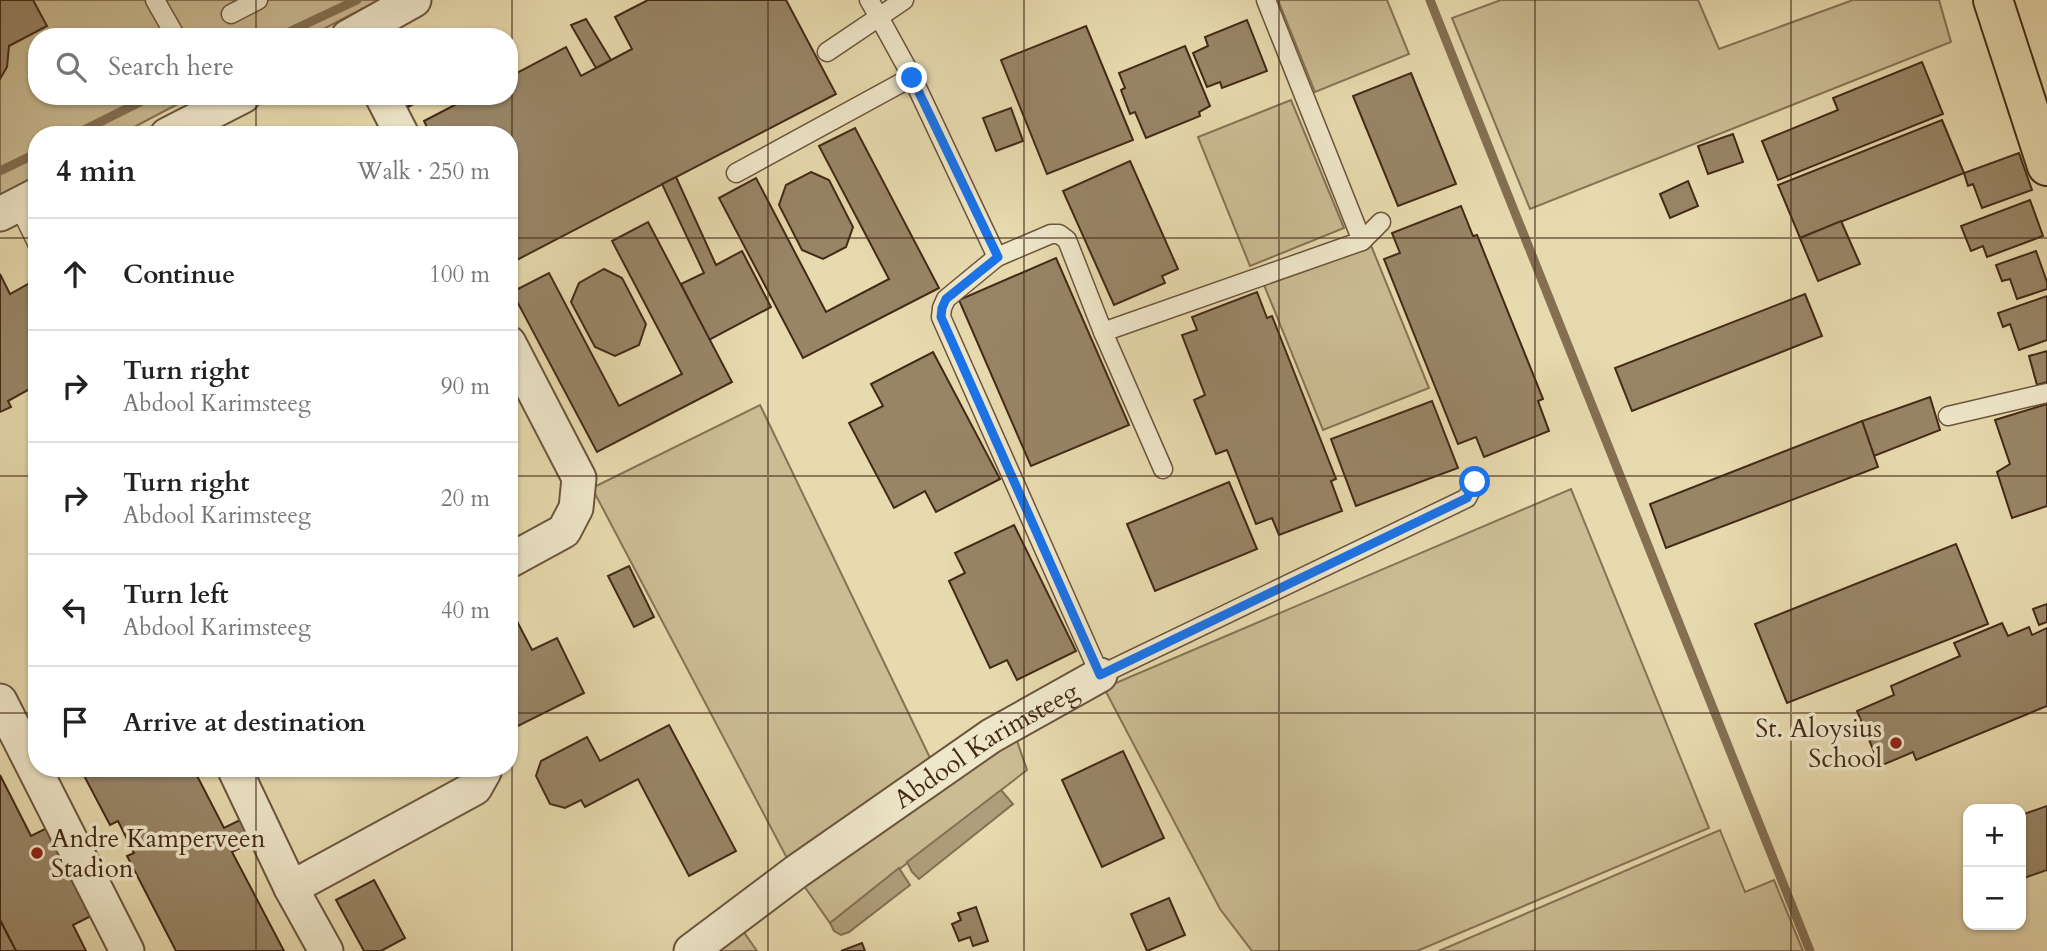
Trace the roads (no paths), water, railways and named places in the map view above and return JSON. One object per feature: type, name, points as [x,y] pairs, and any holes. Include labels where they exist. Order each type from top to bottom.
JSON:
[{"type":"main road","points":[[1993,0],[2047,166]]},
{"type":"street","points":[[363,28],[406,2]]},
{"type":"street","points":[[179,126],[209,105]]},
{"type":"street","points":[[387,105],[397,126]]},
{"type":"street","points":[[518,360],[579,478],[576,508],[564,531],[518,556]]},
{"type":"street","name":"Abdool Karimsteeg","points":[[691,951],[796,872],[991,736],[1100,675]]},
{"type":"street","points":[[0,701],[28,756]]},
{"type":"street","points":[[39,777],[127,951]]},
{"type":"street","points":[[238,777],[291,888],[326,951]]},
{"type":"street","points":[[291,888],[475,789],[481,777]]},
{"type":"lane","points":[[155,0],[171,28]]},
{"type":"lane","points":[[231,14],[258,0]]},
{"type":"lane","points":[[869,0],[912,78],[998,257]]},
{"type":"lane","points":[[827,52],[904,0]]},
{"type":"lane","points":[[1266,0],[1362,240]]},
{"type":"lane","points":[[736,173],[912,78]]},
{"type":"lane","points":[[18,205],[28,225]]},
{"type":"lane","points":[[1163,469],[1103,332],[1362,240],[1381,222]]},
{"type":"lane","name":"Abdool Karimsteeg","points":[[1100,675],[941,317],[942,308],[946,299],[998,257],[1051,234],[1059,234],[1067,240],[1103,332]]},
{"type":"lane","points":[[1948,416],[2047,393]]},
{"type":"lane","points":[[1100,675],[1467,498],[1475,482]]},
{"type":"waterway","points":[[297,28],[357,0]]},
{"type":"waterway","points":[[1430,0],[1810,951]]},
{"type":"waterway","points":[[92,126],[134,105]]},
{"type":"waterway","points":[[0,171],[28,157]]},
{"type":"place","name":"St. Aloysius School","points":[[1896,743]]},
{"type":"place","name":"Andre Kamperveen Stadion","points":[[37,853]]}]
